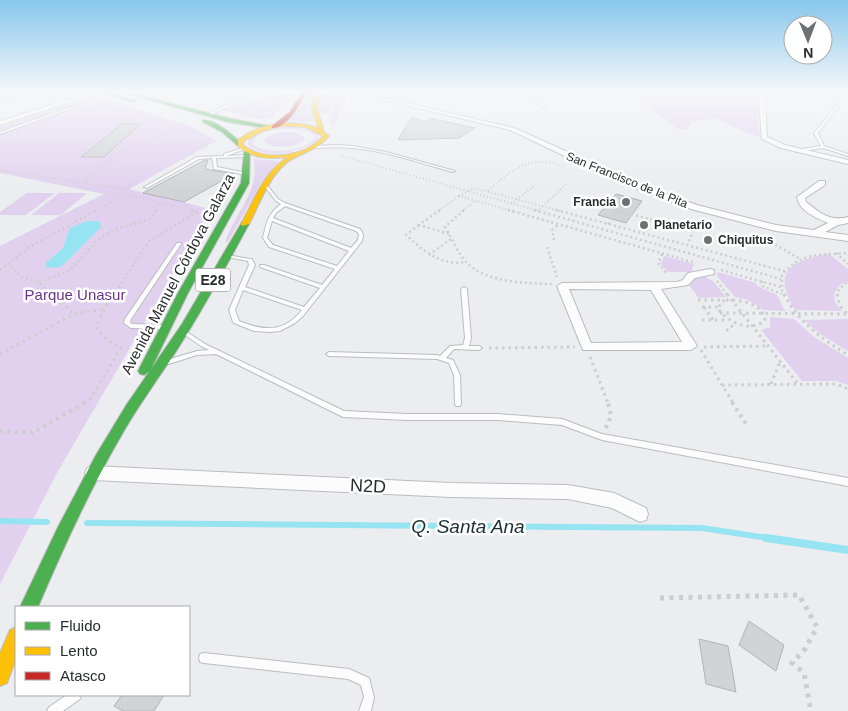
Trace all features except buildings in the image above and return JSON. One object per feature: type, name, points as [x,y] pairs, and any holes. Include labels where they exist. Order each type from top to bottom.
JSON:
[{"type":"main road","points":[[212,125],[224,131],[244,150]]},
{"type":"main road","points":[[259,125],[273,127],[301,126],[322,131]]},
{"type":"main road","points":[[244,150],[241,140],[247,135],[275,125]]},
{"type":"main road","points":[[317,147],[325,139],[320,125]]},
{"type":"main road","name":"E28","points":[[244,150],[269,156],[298,154],[317,147]]},
{"type":"main road","name":"Avenida Manuel Córdova Galarza","points":[[130,409],[139,380],[183,292],[235,204],[247,174],[244,150]]},
{"type":"main road","name":"Avenida Manuel Córdova Galarza","points":[[29,606],[72,512],[130,409],[161,366],[183,330],[279,165],[298,154]]},
{"type":"main road","points":[[210,248],[230,252]]},
{"type":"main road","points":[[0,676],[15,638]]},
{"type":"street","name":"San Francisco de la Pita","points":[[499,125],[512,128],[618,178],[694,207],[733,218],[814,234],[848,238]]},
{"type":"street","points":[[763,125],[764,138],[775,145],[848,162]]},
{"type":"street","points":[[804,159],[848,170]]},
{"type":"street","points":[[822,184],[801,197],[802,204],[816,214],[835,223]]},
{"type":"street","points":[[814,234],[835,223],[848,220]]},
{"type":"street","points":[[653,286],[691,346],[587,347],[562,286],[678,285],[685,283],[692,275],[710,270]]},
{"type":"street","name":"N2D","points":[[93,473],[451,490],[568,492],[614,500],[640,514]]},
{"type":"lane","points":[[0,133],[22,125]]},
{"type":"lane","points":[[821,125],[816,133],[823,147]]},
{"type":"lane","points":[[317,147],[361,147],[453,171]]},
{"type":"lane","points":[[797,151],[823,147],[848,155]]},
{"type":"lane","points":[[214,158],[244,150]]},
{"type":"lane","points":[[146,187],[191,160],[214,158],[244,150]]},
{"type":"lane","points":[[214,158],[215,168],[247,174]]},
{"type":"lane","points":[[230,252],[250,260],[252,265],[232,310],[236,322],[254,330],[275,331],[289,325],[305,309],[360,240],[361,234],[358,230],[284,204],[277,200],[266,186]]},
{"type":"lane","points":[[284,204],[274,212],[270,219],[265,238],[271,246],[338,268]]},
{"type":"lane","points":[[270,219],[352,250]]},
{"type":"lane","points":[[167,327],[131,326],[127,323],[179,244]]},
{"type":"lane","points":[[262,266],[323,287]]},
{"type":"lane","points":[[242,288],[305,309]]},
{"type":"lane","points":[[464,289],[468,338],[465,348]]},
{"type":"lane","points":[[183,330],[192,339],[343,414],[407,417],[498,417],[562,422],[602,437],[848,482]]},
{"type":"lane","points":[[441,359],[452,348],[478,348]]},
{"type":"lane","points":[[161,366],[198,353],[218,352]]},
{"type":"lane","points":[[329,354],[441,359],[451,362],[457,374],[458,404]]},
{"type":"lane","points":[[204,658],[349,674],[365,682],[369,697],[365,711]]},
{"type":"lane","points":[[53,711],[75,696]]},
{"type":"path","points":[[184,125],[212,141],[196,150]]},
{"type":"path","points":[[330,125],[338,138],[325,152],[781,278]]},
{"type":"path","points":[[84,182],[123,150],[143,140],[187,126]]},
{"type":"path","points":[[0,170],[84,182],[125,191],[197,212],[149,241],[104,309],[96,328],[106,339],[121,348],[90,399],[33,433],[0,432]]},
{"type":"path","points":[[0,270],[31,246],[137,183]]},
{"type":"path","points":[[537,211],[567,184]]},
{"type":"path","points":[[511,204],[535,185]]},
{"type":"path","points":[[466,262],[457,264],[431,258],[406,235],[459,196],[474,188],[784,271]]},
{"type":"path","points":[[459,196],[695,263],[710,270],[781,287]]},
{"type":"path","points":[[475,200],[445,227],[466,262],[479,273],[524,283],[562,286],[547,247]]},
{"type":"path","points":[[39,282],[69,271],[100,238],[114,230],[152,218],[159,202]]},
{"type":"path","points":[[608,224],[618,211],[694,230],[687,245]]},
{"type":"path","points":[[554,240],[552,230],[558,224]]},
{"type":"path","points":[[419,225],[450,234]]},
{"type":"path","points":[[429,255],[452,238]]},
{"type":"path","points":[[774,238],[771,242],[800,259]]},
{"type":"path","points":[[835,253],[848,264]]},
{"type":"path","points":[[848,253],[835,253],[800,259],[784,271],[781,278],[782,294],[795,314],[813,331],[848,355]]},
{"type":"path","points":[[662,254],[658,263],[664,273],[669,276],[692,275]]},
{"type":"path","points":[[695,263],[699,256]]},
{"type":"path","points":[[7,263],[22,277],[39,282],[60,304],[74,314]]},
{"type":"path","points":[[710,270],[798,384]]},
{"type":"path","points":[[762,282],[762,286],[782,294]]},
{"type":"path","points":[[848,282],[840,286],[836,293],[838,302],[848,314]]},
{"type":"path","points":[[698,300],[732,299],[753,305],[763,313],[765,320],[763,323],[752,326],[729,320],[702,320]]},
{"type":"path","points":[[713,320],[703,307],[718,307],[726,300]]},
{"type":"path","points":[[718,307],[720,313],[729,320]]},
{"type":"path","points":[[0,354],[74,314],[104,309]]},
{"type":"path","points":[[720,313],[848,314]]},
{"type":"path","points":[[726,330],[729,330],[735,322]]},
{"type":"path","points":[[748,427],[699,348],[768,346]]},
{"type":"path","points":[[478,348],[587,347],[607,398],[611,416],[602,437]]},
{"type":"path","points":[[771,384],[780,362]]},
{"type":"path","points":[[722,385],[836,384],[848,389]]},
{"type":"path","points":[[660,598],[799,595],[817,627],[805,649],[792,663],[804,673],[811,711]]},
{"type":"green space","name":"Parque Unasur","points":[[5,125],[188,125],[216,141],[129,189],[211,209],[58,471],[0,584],[0,246],[104,194],[0,173],[0,127]]},
{"type":"green space","points":[[673,125],[689,125],[687,129],[678,129]]},
{"type":"green space","points":[[730,125],[759,125],[760,137]]},
{"type":"green space","points":[[292,127],[316,132],[318,140],[293,151],[274,154],[264,153],[248,145],[248,140],[258,133],[269,130]],"holes":[[[281,129],[307,131],[315,136],[314,140],[293,150],[267,150],[253,144],[258,135],[269,131]]]},
{"type":"green space","points":[[282,132],[295,132],[304,137],[304,140],[295,145],[284,147],[268,145],[264,142],[266,137]]},
{"type":"green space","points":[[253,159],[279,161],[261,183],[228,242],[225,242],[246,201],[254,180]]},
{"type":"green space","points":[[27,193],[55,193],[26,215],[0,215],[0,212]]},
{"type":"green space","points":[[59,193],[87,193],[61,215],[31,215]]},
{"type":"green space","points":[[829,254],[848,269],[848,282],[841,284],[834,293],[835,302],[842,311],[795,310],[785,286],[785,277],[789,270],[795,264],[804,260]]},
{"type":"green space","points":[[664,256],[694,264],[691,272],[668,272],[661,264]]},
{"type":"green space","points":[[718,272],[756,283],[757,286],[777,295],[785,311],[763,310],[748,300],[735,297],[717,276]]},
{"type":"green space","points":[[704,276],[713,281],[726,297],[699,298],[688,284],[693,278]]},
{"type":"green space","points":[[770,317],[794,319],[814,337],[848,358],[848,385],[836,381],[802,381],[761,330],[770,327]]},
{"type":"green space","points":[[848,319],[848,351],[820,334],[804,320]]},
{"type":"water","points":[[87,221],[99,221],[101,227],[64,264],[58,268],[46,267],[46,263],[63,248],[70,228]]},
{"type":"waterway","name":"Q. Santa Ana","points":[[0,521],[47,522]]},
{"type":"waterway","name":"Q. Santa Ana","points":[[87,523],[702,528],[774,539]]},
{"type":"waterway","name":"Q. Santa Ana","points":[[766,538],[848,550]]},
{"type":"traffic: fast","points":[[213,125],[224,131],[240,145]]},
{"type":"traffic: fast","points":[[260,125],[271,127]]},
{"type":"traffic: fast","points":[[144,371],[183,293],[245,183],[247,152]]},
{"type":"traffic: fast","points":[[29,606],[101,459],[131,407],[147,387],[187,325],[245,224]]},
{"type":"traffic: slow","points":[[279,125],[250,135],[241,140],[240,145],[246,150],[260,155],[298,154]]},
{"type":"traffic: slow","points":[[245,224],[268,180],[280,166],[292,157],[318,144],[326,136],[317,130],[301,125]]},
{"type":"traffic: slow","points":[[320,125],[322,131]]},
{"type":"traffic: slow","points":[[0,676],[15,638]]},
{"type":"place","name":"Francia","points":[[626,202]]},
{"type":"place","name":"Planetario","points":[[644,225]]},
{"type":"place","name":"Chiquitus","points":[[708,240]]}]
